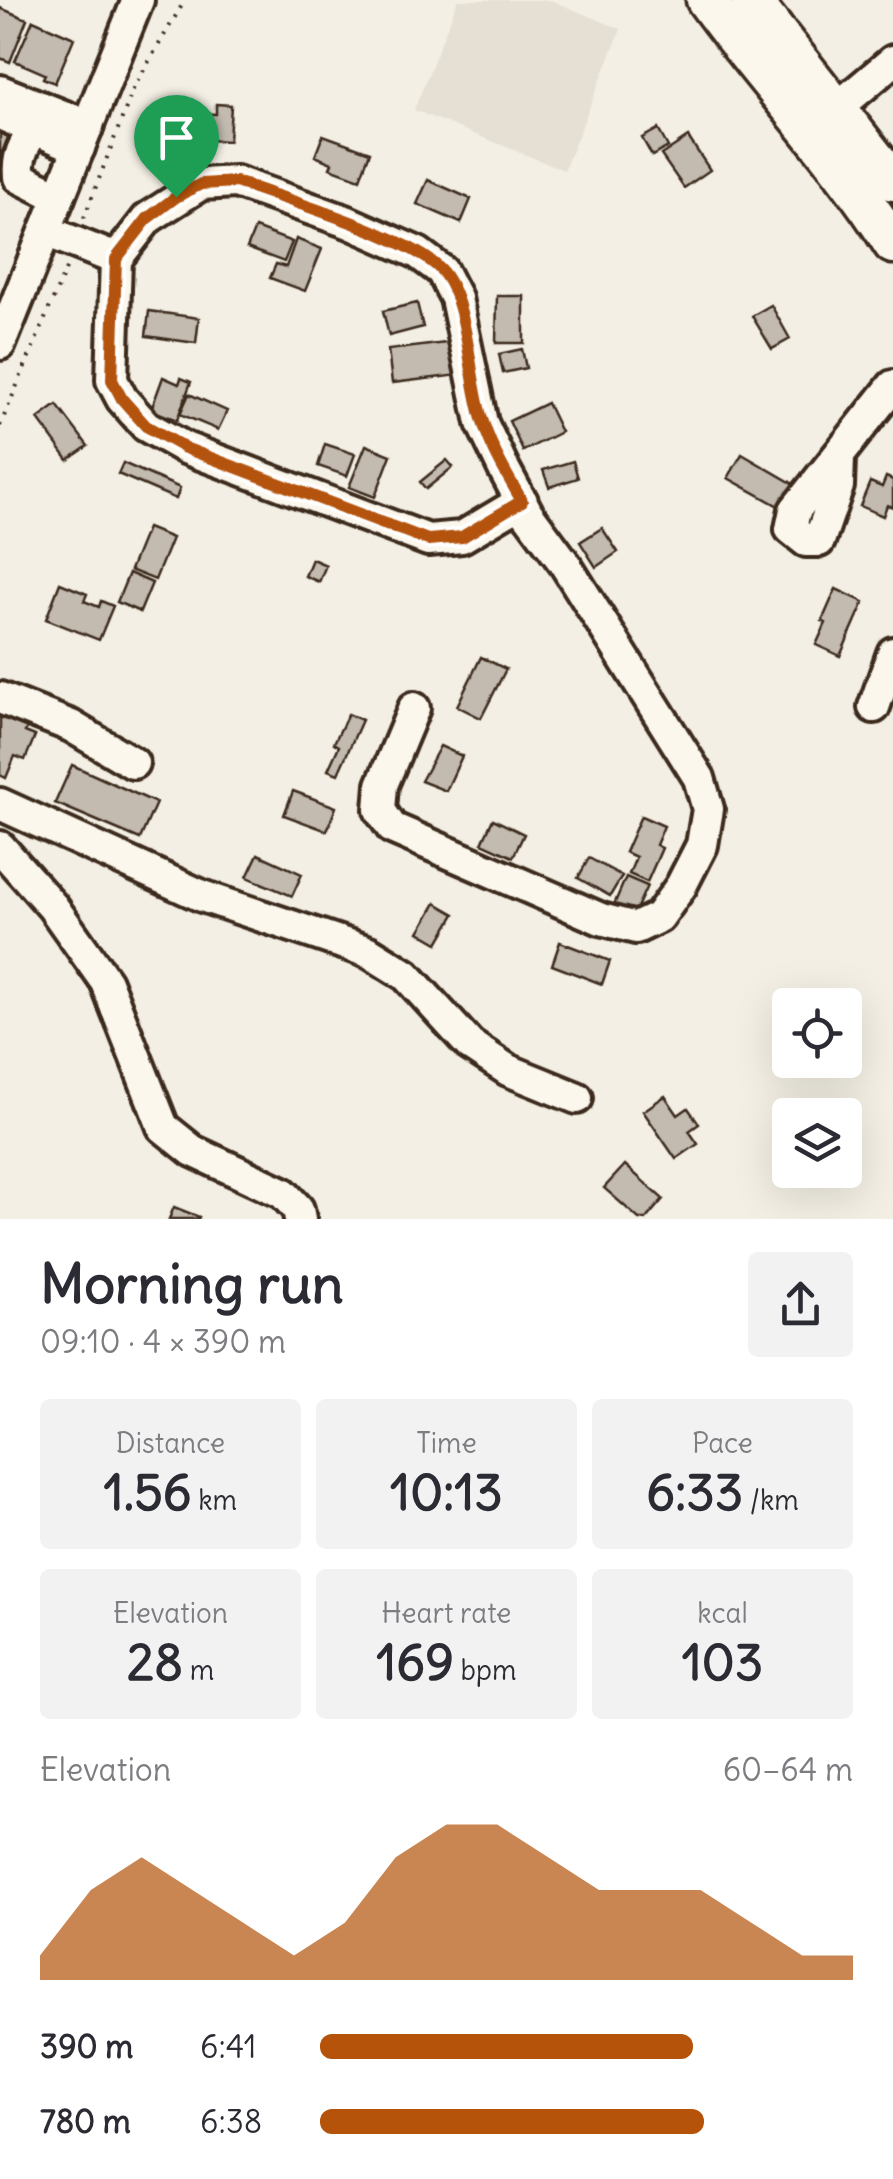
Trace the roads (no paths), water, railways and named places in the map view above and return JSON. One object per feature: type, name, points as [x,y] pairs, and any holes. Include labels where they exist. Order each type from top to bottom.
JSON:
[{"type":"main road","points":[[706,0],[740,48],[834,158],[893,244]]},
{"type":"main road","points":[[751,0],[893,181]]},
{"type":"street","points":[[0,344],[60,237],[60,197],[138,0]]},
{"type":"street","points":[[837,108],[893,62]]},
{"type":"street","points":[[0,91],[84,137]]},
{"type":"street","points":[[0,114],[35,128],[84,137]]},
{"type":"street","points":[[35,128],[21,150],[20,177],[60,197]]},
{"type":"street","points":[[414,708],[382,785],[380,810],[392,828],[601,919],[636,928],[659,917],[702,846],[708,809],[699,778],[522,501],[482,423],[456,298],[442,271],[418,253],[348,222],[236,182],[201,184],[176,197],[148,218],[116,259],[112,380],[122,399],[146,426],[185,448],[428,540],[462,537],[522,501]]},
{"type":"street","points":[[60,237],[116,259]]},
{"type":"street","points":[[838,456],[893,386]]},
{"type":"street","points":[[874,707],[893,653]]},
{"type":"street","points":[[0,698],[72,726],[134,763]]},
{"type":"street","points":[[0,804],[202,896],[369,952],[406,976],[470,1045],[508,1070],[578,1098]]},
{"type":"street","points":[[0,847],[53,907],[106,982],[163,1127],[193,1152],[283,1193],[298,1208],[300,1219]]}]
